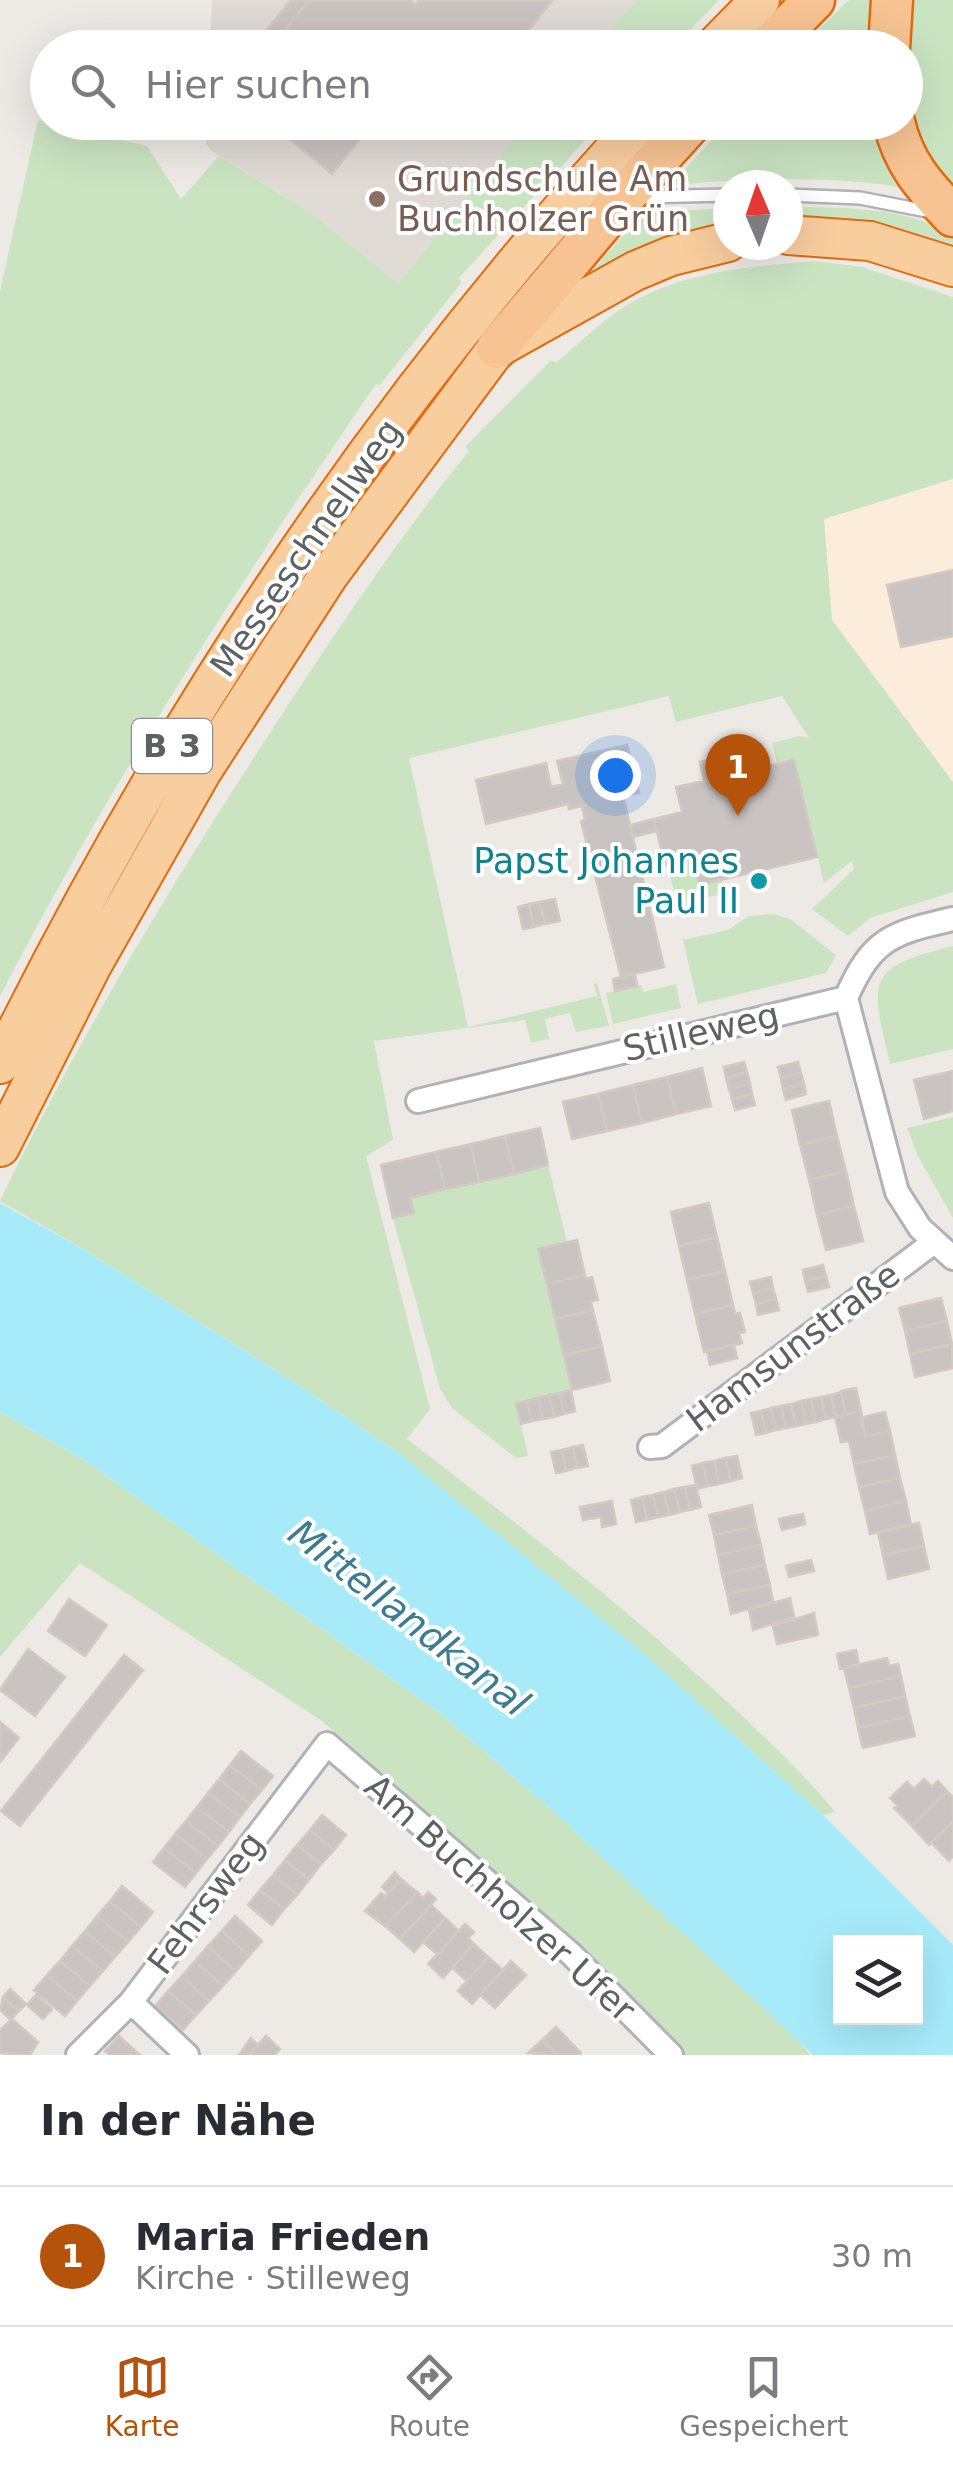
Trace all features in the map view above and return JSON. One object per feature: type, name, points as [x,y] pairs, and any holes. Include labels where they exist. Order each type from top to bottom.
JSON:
[{"type":"highway","points":[[731,30],[760,0]]},
{"type":"highway","points":[[785,30],[814,0]]},
{"type":"highway","points":[[890,30],[892,0]]},
{"type":"highway","name":"Messeschnellweg","points":[[0,1147],[151,856],[194,785],[328,576],[409,464],[483,336],[627,140]]},
{"type":"highway","points":[[483,336],[623,198],[676,140]]},
{"type":"highway","points":[[898,140],[918,181],[953,217]]},
{"type":"highway","points":[[803,236],[870,241],[953,267]]},
{"type":"highway","points":[[483,336],[671,256],[713,246]]},
{"type":"highway","name":"Messeschnellweg","points":[[0,1064],[54,954],[226,658],[374,446],[483,336]]},
{"type":"street","points":[[846,998],[861,964],[881,943],[911,929],[953,919]]},
{"type":"street","name":"Stilleweg","points":[[418,1101],[846,998]]},
{"type":"street","name":"Hamsunstraße","points":[[846,998],[897,1192],[908,1214],[953,1258]]},
{"type":"street","name":"Hamsunstraße","points":[[650,1447],[662,1446],[934,1242]]},
{"type":"street","name":"Fehrsweg","points":[[78,2055],[131,2002],[327,1744]]},
{"type":"street","name":"Am Buchholzer Ufer","points":[[327,1744],[571,1954],[646,2046],[671,2055]]},
{"type":"street","points":[[131,2002],[187,2055]]},
{"type":"lane","points":[[623,198],[713,195]]},
{"type":"lane","points":[[803,196],[860,198],[953,217]]},
{"type":"shaded area","points":[[212,0],[638,0],[609,30],[211,30]]},
{"type":"shaded area","name":"Grundschule Am Buchholzer Grün","points":[[513,140],[398,283],[310,212],[210,150],[206,143]]},
{"type":"shaded area","points":[[953,479],[953,782],[832,620],[824,519]]},
{"type":"green space","points":[[638,0],[719,0],[690,30],[609,30]]},
{"type":"green space","points":[[849,0],[873,0],[868,30],[818,30]]},
{"type":"green space","points":[[908,0],[953,0],[953,188],[921,140],[923,30],[906,30]]},
{"type":"green space","points":[[34,140],[122,140],[147,146],[181,199],[219,156],[310,212],[398,283],[513,140],[585,140],[458,279],[462,282],[380,385],[376,384],[179,684],[86,838],[0,996],[0,291]]},
{"type":"green space","points":[[712,140],[884,140],[910,189],[803,179],[803,170],[713,170],[713,182],[671,185]]},
{"type":"green space","points":[[803,207],[851,208],[914,218],[953,234],[953,250],[803,223]]},
{"type":"green space","points":[[713,209],[713,232],[595,273],[594,269],[643,213]]},
{"type":"green space","points":[[814,261],[862,267],[953,297],[953,479],[824,519],[832,620],[953,782],[953,892],[870,918],[848,936],[812,909],[854,869],[852,861],[824,883],[794,761],[777,764],[772,743],[800,736],[809,738],[782,696],[676,722],[669,696],[409,758],[468,1027],[597,996],[597,983],[609,1026],[576,1032],[570,1013],[545,1019],[549,1039],[531,1043],[525,1020],[374,1041],[393,1140],[366,1156],[430,1409],[407,1439],[568,1565],[684,1663],[781,1753],[835,1812],[823,1815],[397,1452],[286,1377],[0,1201],[92,1025],[193,854],[363,594],[469,451],[465,447],[551,360],[556,363],[604,321],[643,296],[714,273]]},
{"type":"green space","points":[[693,859],[699,884],[722,879],[725,893],[677,901],[667,865]]},
{"type":"green space","points":[[774,914],[790,919],[836,955],[826,973],[698,1004],[683,940],[728,930],[749,916]]},
{"type":"green space","points":[[953,946],[953,1049],[890,1064],[879,1013],[881,982],[903,962]]},
{"type":"green space","points":[[676,984],[681,1008],[613,1024],[606,993],[641,985],[643,992]]},
{"type":"green space","points":[[953,1117],[953,1218],[907,1128]]},
{"type":"green space","points":[[548,1165],[567,1242],[539,1250],[572,1390],[516,1403],[528,1456],[516,1458],[452,1408],[440,1389],[393,1218],[413,1213],[410,1198]]},
{"type":"green space","points":[[0,1412],[86,1461],[441,1714],[555,1813],[800,2041],[810,2055],[685,2055],[475,1854],[322,1721],[80,1563],[0,1657]]},
{"type":"water","name":"Mittellandkanal","points":[[0,1203],[83,1249],[397,1452],[635,1646],[823,1815],[953,1945],[953,2055],[813,2055],[555,1813],[441,1714],[86,1461],[0,1412]]},
{"type":"building","points":[[291,0],[309,0],[285,30],[267,30]]},
{"type":"building","points":[[309,0],[410,0],[415,5],[419,0],[553,0],[529,30],[285,30]]},
{"type":"building","points":[[291,140],[359,140],[332,174]]},
{"type":"building","points":[[953,570],[953,636],[901,647],[887,585]]},
{"type":"building","points":[[627,745],[639,793],[623,796],[664,967],[621,977],[581,821],[585,820],[582,806],[569,809],[568,804],[486,824],[476,780],[546,763],[551,787],[563,784],[557,761]]},
{"type":"building","points":[[759,748],[764,767],[794,760],[817,857],[699,885],[693,859],[665,865],[654,819],[682,812],[676,787],[704,781],[700,762]]},
{"type":"building","points":[[654,819],[657,831],[633,837],[630,825]]},
{"type":"building","points":[[662,852],[665,865],[641,871],[638,858]]},
{"type":"building","points":[[555,899],[560,921],[545,924],[540,902]]},
{"type":"building","points":[[540,902],[545,924],[534,927],[529,904]]},
{"type":"building","points":[[529,904],[534,927],[523,929],[518,907]]},
{"type":"building","points":[[635,974],[637,986],[615,991],[613,979]]},
{"type":"building","points":[[744,1062],[747,1072],[726,1078],[724,1067]]},
{"type":"building","points":[[798,1062],[801,1073],[781,1078],[778,1067]]},
{"type":"building","points":[[702,1068],[711,1106],[676,1114],[667,1077]]},
{"type":"building","points":[[953,1071],[953,1111],[924,1119],[914,1080]]},
{"type":"building","points":[[747,1072],[750,1083],[729,1089],[726,1078]]},
{"type":"building","points":[[801,1073],[804,1083],[783,1089],[781,1078]]},
{"type":"building","points":[[667,1077],[676,1114],[642,1123],[633,1085]]},
{"type":"building","points":[[750,1083],[752,1094],[732,1099],[729,1089]]},
{"type":"building","points":[[804,1083],[806,1094],[786,1100],[783,1089]]},
{"type":"building","points":[[633,1085],[642,1123],[607,1131],[598,1094]]},
{"type":"building","points":[[598,1094],[607,1131],[572,1139],[563,1102]]},
{"type":"building","points":[[752,1094],[755,1105],[735,1110],[732,1099]]},
{"type":"building","points":[[829,1101],[837,1136],[800,1145],[792,1110]]},
{"type":"building","points":[[540,1128],[548,1165],[514,1174],[505,1136]]},
{"type":"building","points":[[505,1136],[514,1174],[479,1182],[471,1144]]},
{"type":"building","points":[[837,1136],[846,1171],[809,1180],[800,1145]]},
{"type":"building","points":[[471,1144],[479,1182],[445,1189],[436,1152]]},
{"type":"building","points":[[436,1152],[445,1189],[410,1198],[414,1213],[393,1218],[381,1165]]},
{"type":"building","points":[[846,1171],[854,1206],[817,1215],[809,1180]]},
{"type":"building","points":[[709,1203],[717,1237],[679,1246],[671,1212]]},
{"type":"building","points":[[854,1206],[863,1241],[826,1250],[817,1215]]},
{"type":"building","points":[[717,1237],[725,1271],[687,1280],[679,1246]]},
{"type":"building","points":[[577,1240],[585,1275],[547,1284],[538,1249]]},
{"type":"building","points":[[823,1265],[826,1276],[805,1281],[803,1270]]},
{"type":"building","points":[[725,1271],[733,1305],[695,1314],[687,1280]]},
{"type":"building","points":[[585,1275],[586,1279],[592,1277],[598,1300],[591,1301],[593,1310],[555,1319],[547,1284]]},
{"type":"building","points":[[826,1276],[829,1287],[808,1292],[805,1281]]},
{"type":"building","points":[[771,1277],[773,1288],[753,1293],[750,1282]]},
{"type":"building","points":[[773,1288],[776,1299],[756,1304],[753,1293]]},
{"type":"building","points":[[941,1298],[947,1321],[905,1331],[899,1308]]},
{"type":"building","points":[[776,1299],[779,1310],[758,1315],[756,1304]]},
{"type":"building","points":[[733,1305],[735,1314],[740,1313],[745,1332],[739,1333],[742,1343],[704,1352],[695,1314]]},
{"type":"building","points":[[593,1310],[602,1346],[564,1355],[555,1319]]},
{"type":"building","points":[[947,1321],[952,1344],[910,1354],[905,1331]]},
{"type":"building","points":[[952,1344],[953,1368],[915,1377],[910,1354]]},
{"type":"building","points":[[734,1345],[737,1358],[710,1365],[707,1351]]},
{"type":"building","points":[[602,1346],[610,1381],[572,1390],[564,1355]]},
{"type":"building","points":[[856,1388],[861,1411],[846,1414],[841,1391]]},
{"type":"building","points":[[571,1390],[575,1411],[564,1414],[560,1393]]},
{"type":"building","points":[[841,1392],[846,1415],[836,1417],[831,1395]]},
{"type":"building","points":[[560,1393],[564,1414],[554,1417],[549,1395]]},
{"type":"building","points":[[549,1395],[554,1417],[543,1419],[538,1398]]},
{"type":"building","points":[[831,1395],[836,1417],[826,1419],[821,1397]]},
{"type":"building","points":[[821,1397],[826,1419],[816,1422],[811,1399]]},
{"type":"building","points":[[538,1398],[543,1419],[532,1421],[527,1401]]},
{"type":"building","points":[[811,1399],[816,1422],[806,1424],[801,1401]]},
{"type":"building","points":[[527,1401],[532,1421],[521,1424],[516,1403]]},
{"type":"building","points":[[801,1401],[806,1424],[796,1426],[791,1404]]},
{"type":"building","points":[[791,1404],[796,1426],[786,1428],[781,1406]]},
{"type":"building","points":[[781,1406],[786,1428],[776,1430],[771,1408]]},
{"type":"building","points":[[771,1408],[776,1430],[766,1433],[761,1411]]},
{"type":"building","points":[[761,1411],[766,1433],[756,1435],[751,1413]]},
{"type":"building","points":[[861,1411],[865,1437],[890,1431],[895,1455],[854,1464],[849,1441],[841,1442],[835,1417]]},
{"type":"building","points":[[885,1412],[890,1431],[865,1437],[860,1418]]},
{"type":"building","points":[[583,1445],[588,1466],[577,1468],[573,1447]]},
{"type":"building","points":[[573,1447],[577,1468],[566,1471],[562,1450]]},
{"type":"building","points":[[562,1450],[566,1471],[556,1473],[551,1452]]},
{"type":"building","points":[[895,1455],[900,1478],[859,1487],[854,1464]]},
{"type":"building","points":[[737,1456],[742,1478],[731,1481],[725,1458]]},
{"type":"building","points":[[725,1458],[731,1481],[719,1484],[714,1461]]},
{"type":"building","points":[[714,1461],[719,1484],[708,1486],[703,1463]]},
{"type":"building","points":[[703,1463],[708,1486],[697,1489],[692,1466]]},
{"type":"building","points":[[900,1478],[906,1501],[865,1511],[859,1487]]},
{"type":"building","points":[[696,1485],[701,1507],[690,1510],[685,1487]]},
{"type":"building","points":[[685,1487],[690,1510],[680,1512],[674,1489]]},
{"type":"building","points":[[674,1489],[680,1512],[669,1515],[664,1492]]},
{"type":"building","points":[[664,1492],[669,1515],[658,1517],[653,1495]]},
{"type":"building","points":[[653,1495],[658,1517],[647,1520],[642,1497]]},
{"type":"building","points":[[642,1497],[647,1520],[636,1522],[631,1500]]},
{"type":"building","points":[[612,1501],[616,1524],[602,1527],[601,1517],[583,1520],[580,1507]]},
{"type":"building","points":[[906,1501],[911,1525],[870,1534],[865,1511]]},
{"type":"building","points":[[752,1505],[756,1526],[714,1535],[709,1515]]},
{"type":"building","points":[[803,1514],[805,1524],[782,1530],[779,1519]]},
{"type":"building","points":[[919,1523],[924,1546],[883,1555],[878,1532]]},
{"type":"building","points":[[756,1526],[761,1545],[718,1555],[714,1535]]},
{"type":"building","points":[[761,1545],[765,1565],[722,1574],[718,1555]]},
{"type":"building","points":[[924,1546],[929,1569],[888,1579],[883,1555]]},
{"type":"building","points":[[811,1560],[814,1571],[789,1577],[786,1566]]},
{"type":"building","points":[[765,1565],[770,1585],[727,1594],[722,1574]]},
{"type":"building","points":[[770,1585],[773,1602],[731,1614],[727,1594]]},
{"type":"building","points":[[790,1598],[794,1617],[753,1630],[749,1610]]},
{"type":"building","points":[[69,1599],[107,1625],[85,1656],[48,1631]]},
{"type":"building","points":[[814,1613],[818,1635],[777,1644],[773,1626]]},
{"type":"building","points":[[28,1649],[65,1677],[35,1716],[0,1690]]},
{"type":"building","points":[[856,1650],[859,1665],[840,1669],[837,1654]]},
{"type":"building","points":[[124,1655],[143,1670],[20,1826],[1,1811]]},
{"type":"building","points":[[887,1658],[889,1666],[898,1664],[901,1676],[849,1688],[844,1668]]},
{"type":"building","points":[[901,1676],[905,1696],[854,1708],[849,1688]]},
{"type":"building","points":[[905,1696],[910,1716],[858,1728],[854,1708]]},
{"type":"building","points":[[910,1716],[915,1736],[863,1748],[858,1728]]},
{"type":"building","points":[[0,1722],[19,1738],[0,1762]]},
{"type":"building","points":[[241,1751],[273,1776],[262,1790],[230,1765]]},
{"type":"building","points":[[230,1765],[262,1790],[250,1804],[219,1779]]},
{"type":"building","points":[[219,1779],[250,1804],[240,1817],[208,1793]]},
{"type":"building","points":[[924,1779],[932,1787],[938,1781],[947,1791],[912,1826],[894,1808],[897,1805],[890,1798],[907,1782],[914,1789]]},
{"type":"building","points":[[947,1791],[953,1797],[953,1821],[929,1845],[912,1826]]},
{"type":"building","points":[[208,1793],[240,1817],[229,1832],[197,1807]]},
{"type":"building","points":[[197,1807],[229,1832],[218,1846],[186,1821]]},
{"type":"building","points":[[322,1815],[346,1835],[334,1850],[310,1830]]},
{"type":"building","points":[[186,1821],[218,1846],[207,1859],[175,1834]]},
{"type":"building","points":[[953,1821],[953,1856],[949,1861],[931,1842]]},
{"type":"building","points":[[310,1830],[334,1850],[321,1864],[297,1845]]},
{"type":"building","points":[[175,1834],[207,1859],[196,1873],[164,1848]]},
{"type":"building","points":[[297,1845],[321,1864],[309,1880],[285,1860]]},
{"type":"building","points":[[164,1848],[196,1873],[185,1887],[153,1862]]},
{"type":"building","points":[[285,1860],[309,1880],[297,1895],[273,1875]]},
{"type":"building","points":[[395,1872],[401,1879],[388,1893],[382,1887]]},
{"type":"building","points":[[273,1875],[297,1895],[284,1909],[260,1890]]},
{"type":"building","points":[[401,1879],[417,1892],[385,1926],[365,1911]]},
{"type":"building","points":[[122,1886],[153,1912],[141,1927],[110,1901]]},
{"type":"building","points":[[260,1890],[284,1909],[272,1925],[248,1905]]},
{"type":"building","points":[[417,1892],[423,1898],[428,1892],[436,1899],[400,1939],[385,1926]]},
{"type":"building","points":[[110,1901],[141,1927],[128,1942],[97,1916]]},
{"type":"building","points":[[431,1905],[445,1918],[414,1952],[400,1939]]},
{"type":"building","points":[[97,1916],[128,1942],[115,1957],[85,1931]]},
{"type":"building","points":[[235,1916],[262,1941],[249,1956],[222,1931]]},
{"type":"building","points":[[445,1918],[459,1931],[438,1955],[423,1942]]},
{"type":"building","points":[[465,1924],[474,1932],[468,1938],[474,1944],[443,1978],[428,1964]]},
{"type":"building","points":[[85,1931],[115,1957],[103,1971],[72,1946]]},
{"type":"building","points":[[222,1931],[249,1956],[236,1971],[208,1946]]},
{"type":"building","points":[[474,1944],[488,1957],[467,1981],[452,1968]]},
{"type":"building","points":[[72,1946],[103,1971],[90,1986],[60,1961]]},
{"type":"building","points":[[208,1946],[236,1971],[223,1986],[195,1961]]},
{"type":"building","points":[[488,1957],[503,1970],[472,2004],[458,1991]]},
{"type":"building","points":[[60,1961],[90,1986],[77,2001],[47,1975]]},
{"type":"building","points":[[195,1961],[223,1986],[209,2001],[182,1976]]},
{"type":"building","points":[[511,1961],[526,1975],[495,2008],[480,1995]]},
{"type":"building","points":[[47,1975],[77,2001],[65,2016],[34,1990]]},
{"type":"building","points":[[182,1976],[209,2001],[196,2015],[168,1991]]},
{"type":"building","points":[[10,1989],[26,2004],[19,2011],[3,1997]]},
{"type":"building","points":[[168,1991],[196,2015],[183,2030],[155,2006]]},
{"type":"building","points":[[36,1995],[52,2009],[43,2019],[27,2005]]},
{"type":"building","points":[[3,1997],[19,2011],[11,2020],[0,2010]]},
{"type":"building","points":[[12,2019],[38,2042],[30,2055],[0,2053],[0,2030]]},
{"type":"building","points":[[556,2027],[580,2055],[557,2055],[542,2040]]},
{"type":"building","points":[[119,2036],[140,2055],[110,2055],[105,2051]]},
{"type":"building","points":[[266,2036],[280,2049],[275,2055],[249,2055]]},
{"type":"building","points":[[251,2038],[258,2045],[249,2055],[239,2055]]},
{"type":"building","points":[[542,2040],[557,2055],[528,2053]]},
{"type":"place","name":"Grundschule Am Buchholzer Grün","points":[[377,199]]},
{"type":"place","name":"Maria Frieden","points":[[738,816]]},
{"type":"place","name":"Papst Johannes Paul II","points":[[759,881]]}]
